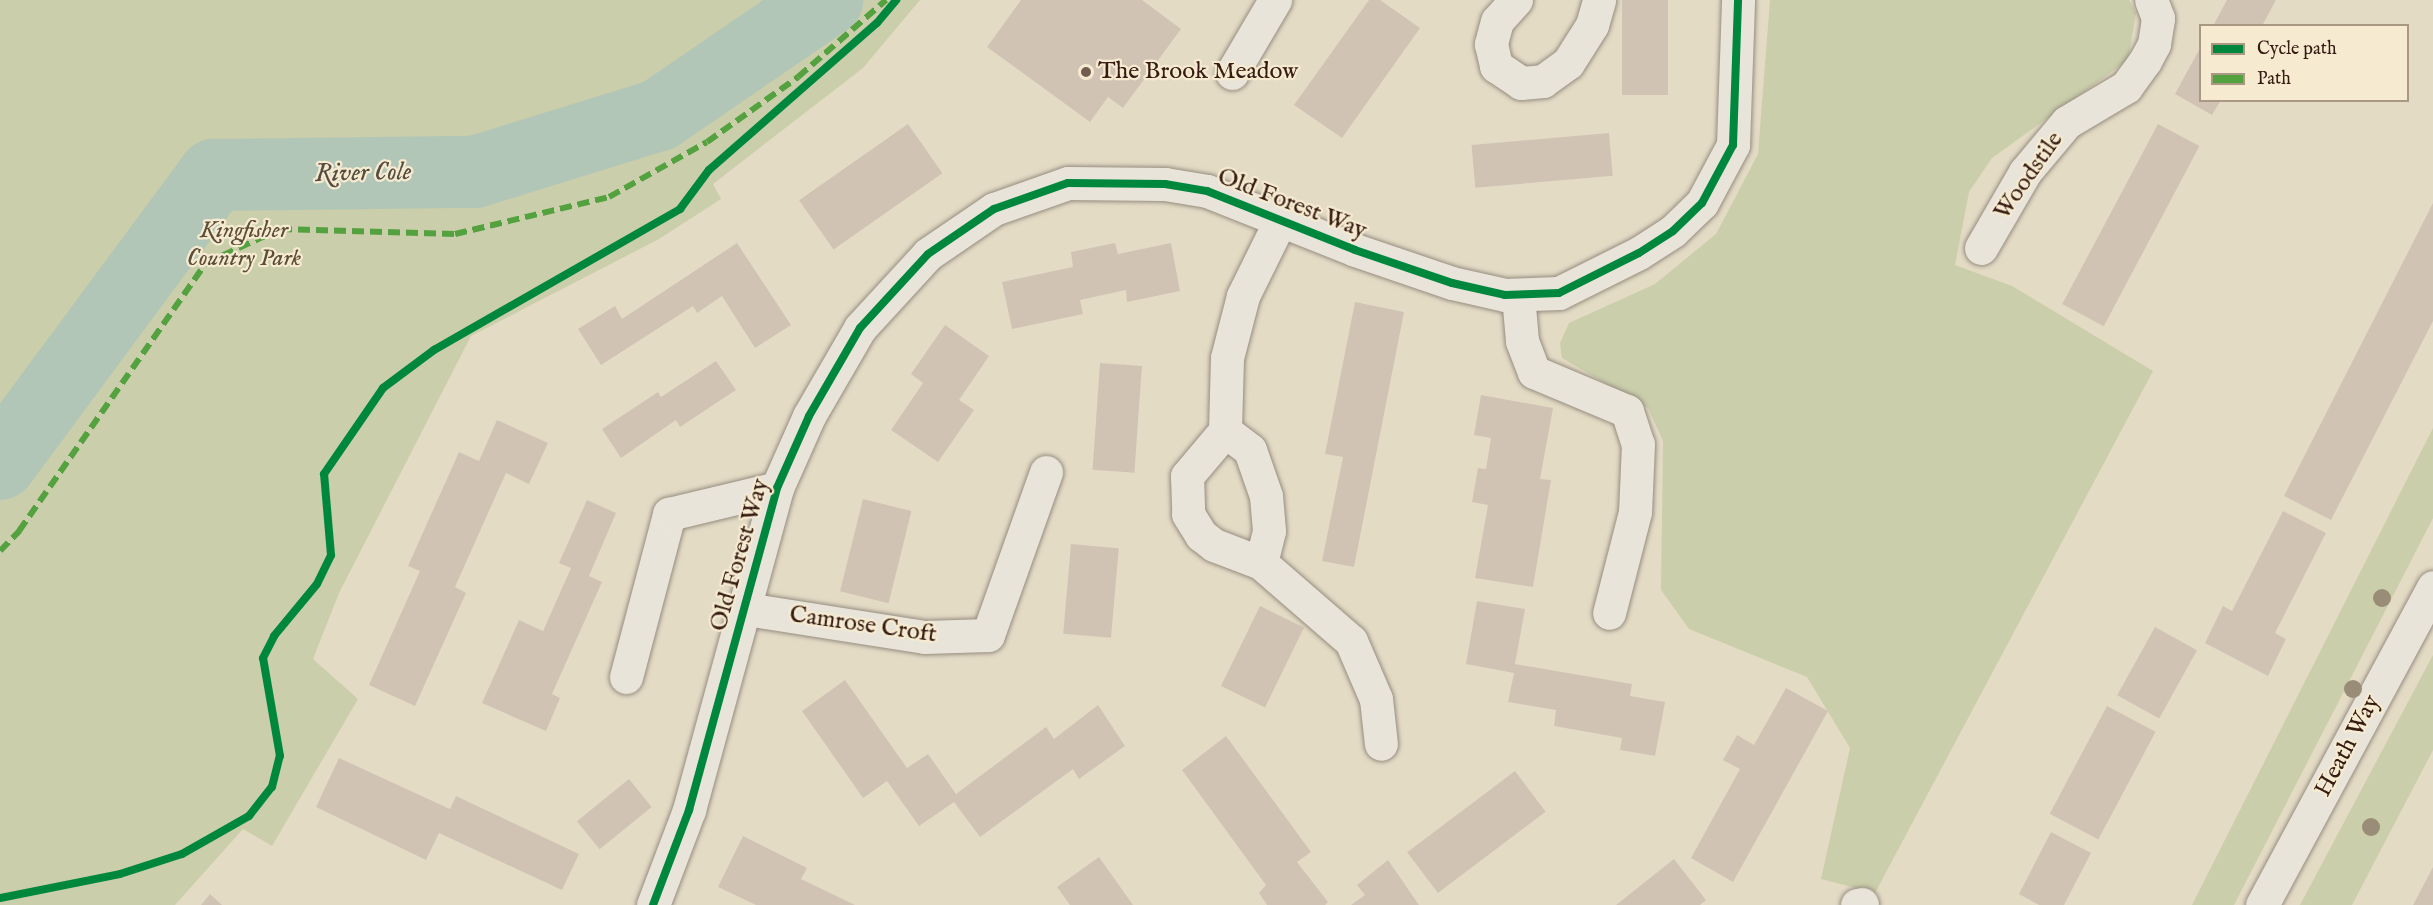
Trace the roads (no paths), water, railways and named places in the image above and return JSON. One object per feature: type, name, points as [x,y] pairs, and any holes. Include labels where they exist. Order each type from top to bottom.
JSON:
[{"type":"street","points":[[1516,0],[1497,21],[1491,44],[1496,66],[1521,83],[1543,81],[1568,63],[1592,25],[1599,0]]},
{"type":"street","name":"Old Forest Way","points":[[653,905],[689,810],[746,609],[777,488],[809,416],[860,328],[928,254],[994,209],[1068,183],[1134,183],[1208,191],[1280,221],[1452,283],[1518,295],[1559,292],[1587,281],[1673,231],[1702,203],[1733,145],[1738,0]]},
{"type":"street","name":"Woodstile","points":[[1981,248],[2025,172],[2067,122],[2126,87],[2145,61],[2154,44],[2158,18],[2151,0]]},
{"type":"street","points":[[1232,73],[1262,4]]},
{"type":"street","points":[[1280,221],[1243,296],[1227,358],[1225,431],[1187,476],[1188,514],[1201,535],[1214,545],[1261,563],[1351,641],[1376,699],[1381,744]]},
{"type":"street","points":[[1518,295],[1522,341],[1534,372],[1628,411],[1638,444],[1635,512],[1609,613]]},
{"type":"street","points":[[1225,431],[1250,450],[1266,496],[1269,531],[1261,563]]},
{"type":"street","name":"Camrose Croft","points":[[746,609],[926,637],[988,635],[1046,472]]},
{"type":"street","points":[[627,677],[669,514],[777,488]]},
{"type":"street","name":"Heath Way","points":[[2262,905],[2433,587]]},
{"type":"waterway","name":"River Cole","points":[[0,464],[214,175],[475,172],[659,115],[827,0]]},
{"type":"place","name":"The Brook Meadow","points":[[1086,72]]},
{"type":"park label","name":"Kingfisher Country Park","points":[[244,245]]}]
